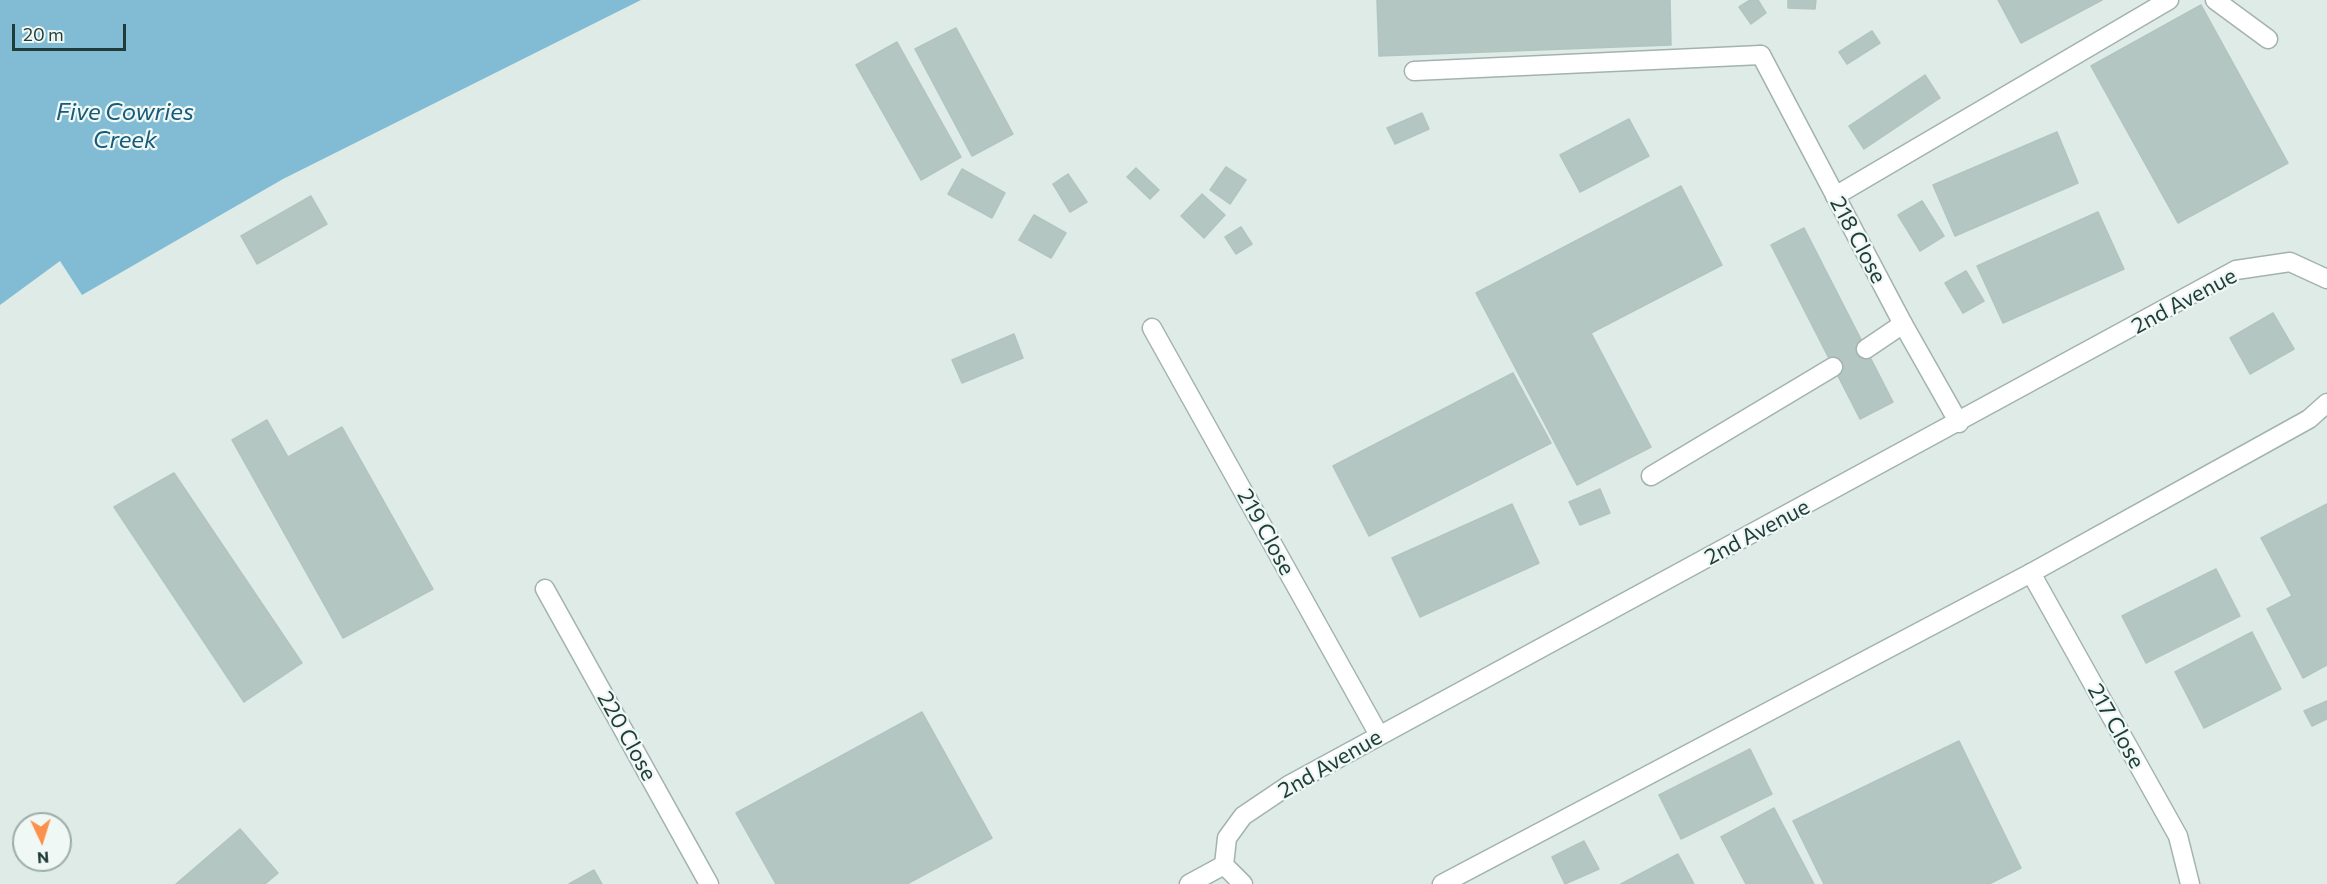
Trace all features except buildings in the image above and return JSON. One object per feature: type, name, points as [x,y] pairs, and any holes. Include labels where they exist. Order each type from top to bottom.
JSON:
[{"type":"street","points":[[1835,196],[2169,0]]},
{"type":"street","points":[[2216,0],[2268,39]]},
{"type":"street","name":"218 Close","points":[[1414,71],[1761,55],[1903,324],[1959,423]]},
{"type":"street","name":"2nd Avenue","points":[[1224,865],[1227,838],[1243,816],[1289,785],[1959,423],[2236,270],[2290,262],[2327,279]]},
{"type":"street","points":[[1866,349],[1903,324]]},
{"type":"street","name":"219 Close","points":[[1152,328],[1379,735]]},
{"type":"street","points":[[1651,476],[1833,367]]},
{"type":"street","points":[[1451,882],[2031,573],[2309,419],[2327,403]]},
{"type":"street","name":"217 Close","points":[[2031,573],[2178,836],[2190,884]]},
{"type":"street","name":"220 Close","points":[[545,589],[709,884]]},
{"type":"street","points":[[1189,884],[1224,865],[1243,884]]},
{"type":"water","name":"Five Cowries Creek","points":[[0,0],[641,0],[283,179],[82,295],[60,261],[0,305]]}]
